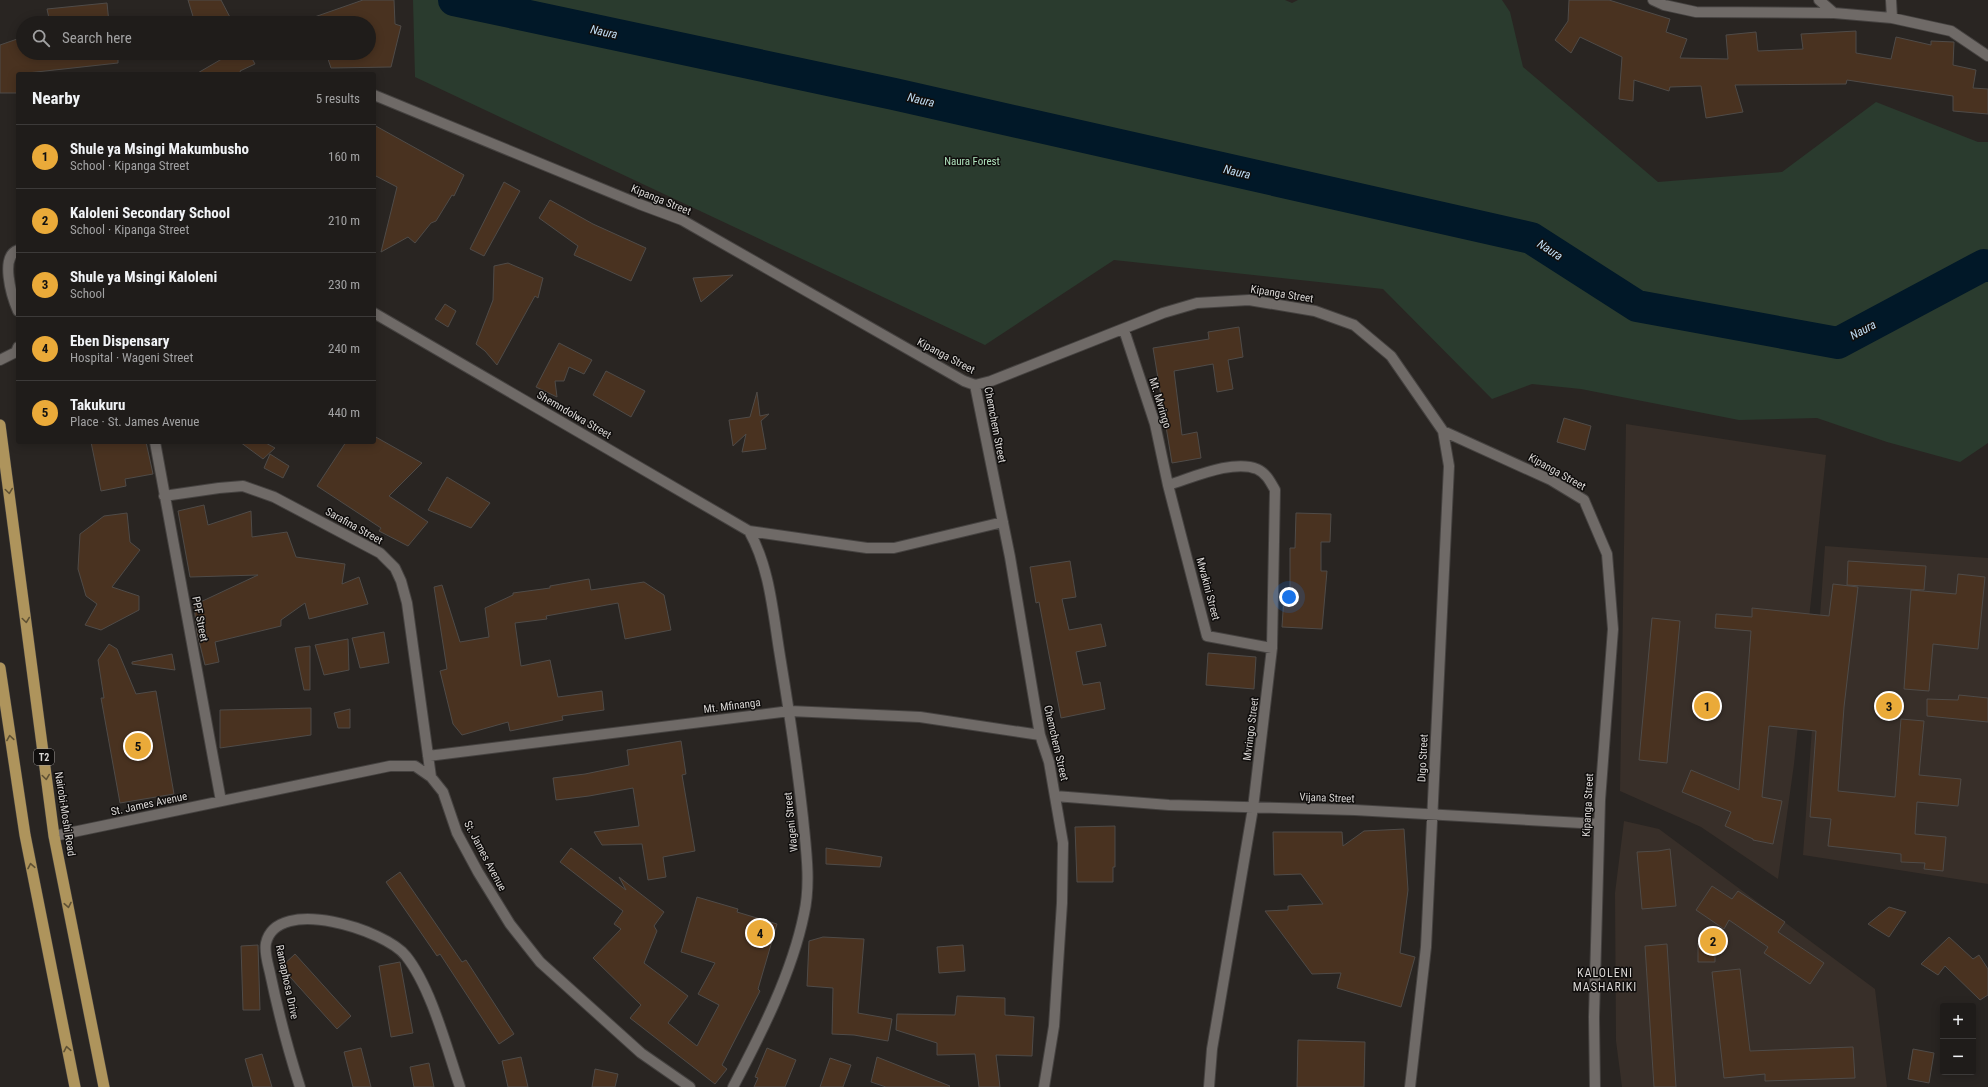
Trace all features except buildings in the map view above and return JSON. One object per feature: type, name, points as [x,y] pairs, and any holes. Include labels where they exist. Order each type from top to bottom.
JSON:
[{"type":"highway","name":"Nairobi-Moshi Road","points":[[0,425],[54,836],[104,1087]]},
{"type":"highway","points":[[0,668],[25,835],[75,1087]]},
{"type":"street","points":[[1653,0],[1664,5],[1696,12],[1834,14],[1892,18],[1951,31],[1988,56]]},
{"type":"street","points":[[1819,0],[1834,14]]},
{"type":"street","points":[[1891,0],[1892,18]]},
{"type":"street","name":"Kipanga Street","points":[[376,96],[639,204],[682,220],[964,381],[975,384],[991,381],[1124,330],[1162,313],[1197,303],[1249,300],[1315,311],[1354,325],[1391,356],[1443,431],[1551,480],[1584,500],[1607,554],[1613,629],[1599,824],[1594,1017],[1595,1087]]},
{"type":"street","points":[[16,251],[6,256],[3,265],[5,279],[16,306]]},
{"type":"street","name":"Shemndolwa Street","points":[[376,314],[749,531]]},
{"type":"street","name":"Mt. Mvringo","points":[[1124,330],[1155,424],[1168,485]]},
{"type":"street","points":[[0,360],[16,352]]},
{"type":"street","name":"Chemchem Street","points":[[975,384],[1003,522],[1040,735],[1049,762],[1063,843],[1062,903],[1054,1026],[1044,1087]]},
{"type":"street","name":"Digo Street","points":[[1410,1087],[1426,947],[1449,466],[1443,431]]},
{"type":"street","name":"PPF Street","points":[[155,444],[221,801]]},
{"type":"street","name":"Mvringo Street","points":[[1168,485],[1228,467],[1257,469],[1268,477],[1274,490],[1272,648],[1253,808],[1212,1049],[1209,1087]]},
{"type":"street","name":"Mwakini Street","points":[[1168,485],[1207,636],[1272,648]]},
{"type":"street","name":"Sarafina Street","points":[[164,496],[243,486],[274,497],[380,553],[395,568],[401,581],[406,603],[431,777]]},
{"type":"street","points":[[749,531],[867,548],[894,548],[1003,522]]},
{"type":"street","name":"Wageni Street","points":[[733,1087],[754,1047],[786,974],[804,914],[808,864],[790,711],[765,570],[756,544],[749,531]]},
{"type":"street","name":"Mt. Mfinanga","points":[[428,756],[790,711],[920,717],[1040,735]]},
{"type":"street","name":"St. James Avenue","points":[[54,836],[390,766],[415,766],[431,777],[443,792],[457,833],[478,872],[510,924],[540,962],[641,1053],[690,1087]]},
{"type":"street","name":"Vijana Street","points":[[1055,796],[1169,805],[1432,814],[1599,824]]},
{"type":"street","name":"Ramaphosa Drive","points":[[300,1087],[273,986],[266,945],[268,936],[278,924],[314,919],[336,921],[357,928],[388,943],[405,954],[424,986],[460,1087]]},
{"type":"shaded area","points":[[1626,424],[1826,455],[1794,764],[1778,879],[1701,827],[1620,791]]},
{"type":"shaded area","points":[[1825,546],[1988,558],[1988,884],[1803,855]]},
{"type":"shaded area","points":[[1624,821],[1659,829],[1875,989],[1887,1087],[1622,1087],[1616,1041],[1615,893]]},
{"type":"green space","name":"Naura Forest","points":[[413,0],[1285,0],[1292,3],[1298,0],[1502,0],[1510,12],[1523,67],[1658,182],[1782,172],[1876,102],[1978,142],[1988,142],[1988,443],[1960,462],[1887,442],[1817,418],[1739,420],[1581,389],[1532,384],[1492,399],[1383,289],[1114,260],[985,345],[415,77]]},
{"type":"waterway","name":"Naura","points":[[454,0],[894,94],[1531,238],[1637,306],[1838,343],[1984,265],[1988,266]]},
{"type":"place","name":"Shule ya Msingi Makumbusho","points":[[1707,706]]},
{"type":"place","name":"Shule ya Msingi Kaloleni","points":[[1889,706]]},
{"type":"place","name":"Takukuru","points":[[138,746]]},
{"type":"place","name":"Eben Dispensary","points":[[760,933]]},
{"type":"place","name":"Kaloleni Secondary School","points":[[1713,941]]},
{"type":"district","name":"KALOLENI MASHARIKI","points":[[1605,980]]}]
